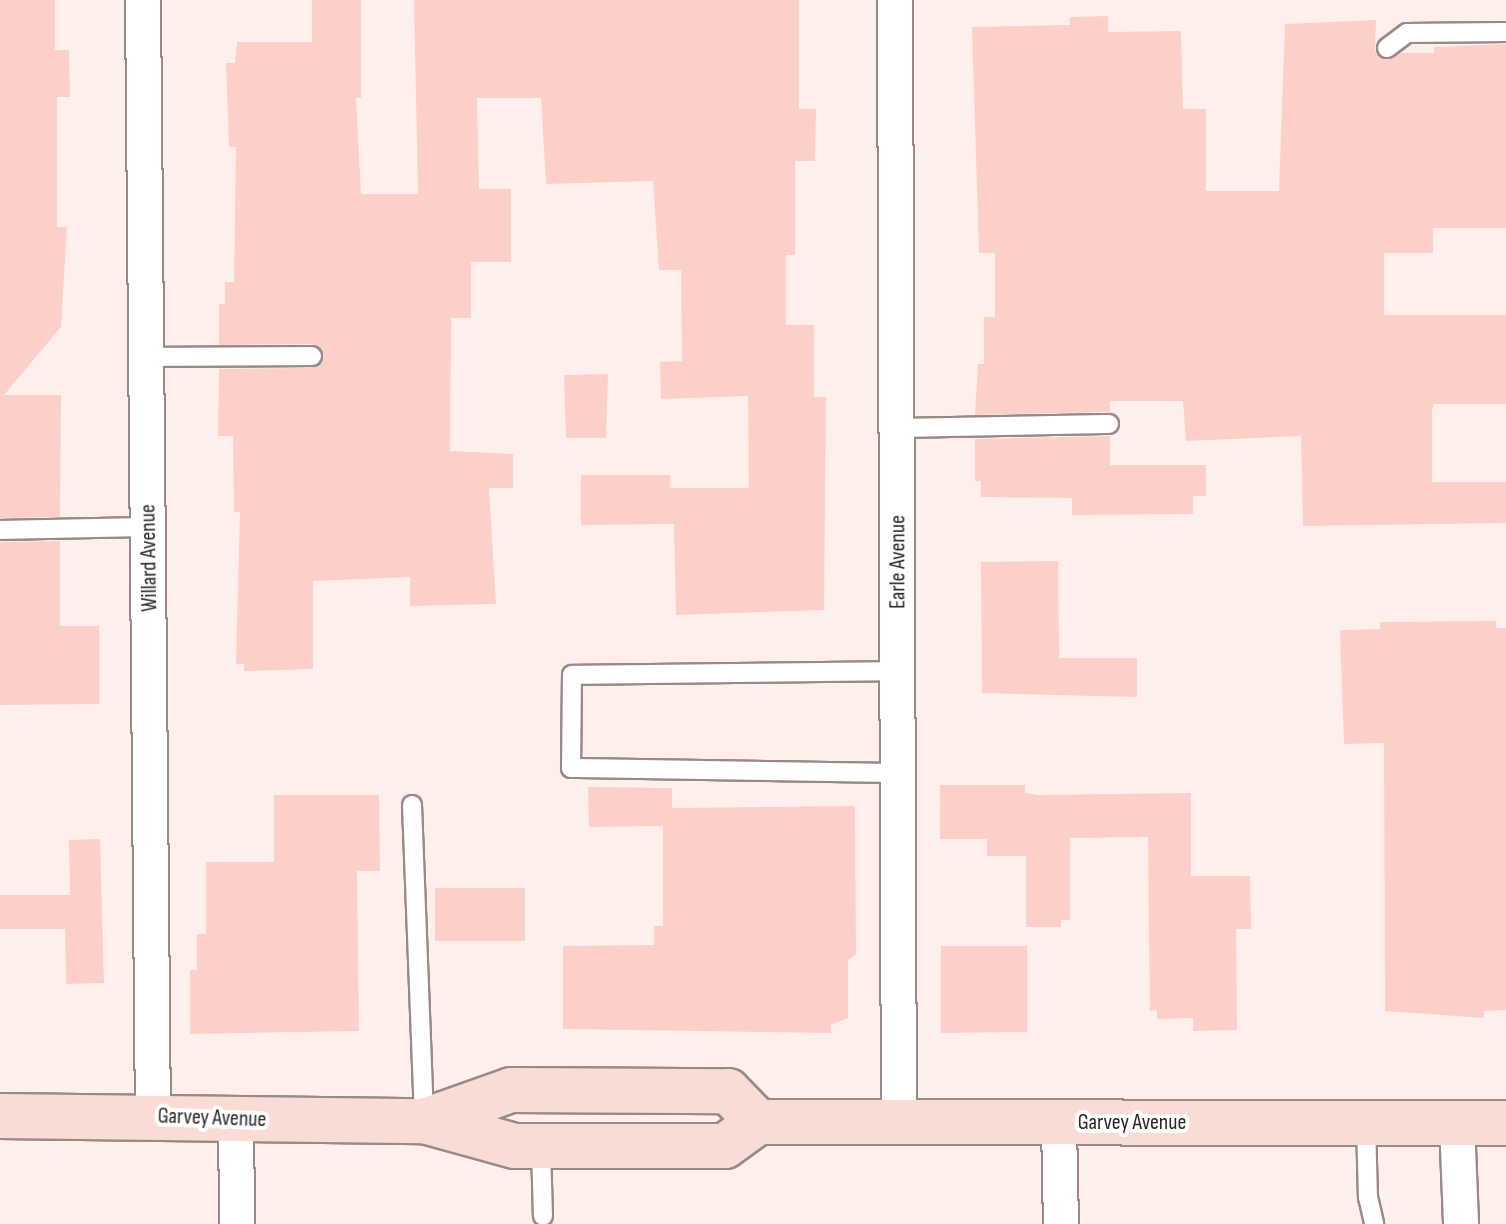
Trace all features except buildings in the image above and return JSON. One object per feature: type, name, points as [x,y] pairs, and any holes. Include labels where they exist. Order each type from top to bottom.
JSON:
[{"type":"main road","name":"Garvey Avenue","points":[[424,1121],[511,1090],[728,1091],[758,1122]]},
{"type":"main road","name":"Garvey Avenue","points":[[0,1116],[424,1121],[515,1146],[725,1146],[758,1122],[1506,1123]]},
{"type":"street","name":"Willard Avenue","points":[[143,0],[153,1116]]},
{"type":"street","name":"Earle Avenue","points":[[895,0],[899,1123]]},
{"type":"street","points":[[236,1120],[237,1224]]},
{"type":"street","points":[[1059,1123],[1061,1224]]},
{"type":"street","points":[[1457,1123],[1461,1224]]},
{"type":"lane","points":[[1387,48],[1407,33],[1506,32]]},
{"type":"lane","points":[[147,357],[312,356]]},
{"type":"lane","points":[[896,428],[1109,424]]},
{"type":"lane","points":[[0,530],[148,527]]},
{"type":"lane","points":[[899,671],[572,675],[571,768],[899,773]]},
{"type":"lane","points":[[412,805],[424,1121]]},
{"type":"lane","points":[[1366,1123],[1368,1197],[1374,1224]]},
{"type":"lane","points":[[541,1146],[543,1216]]}]
